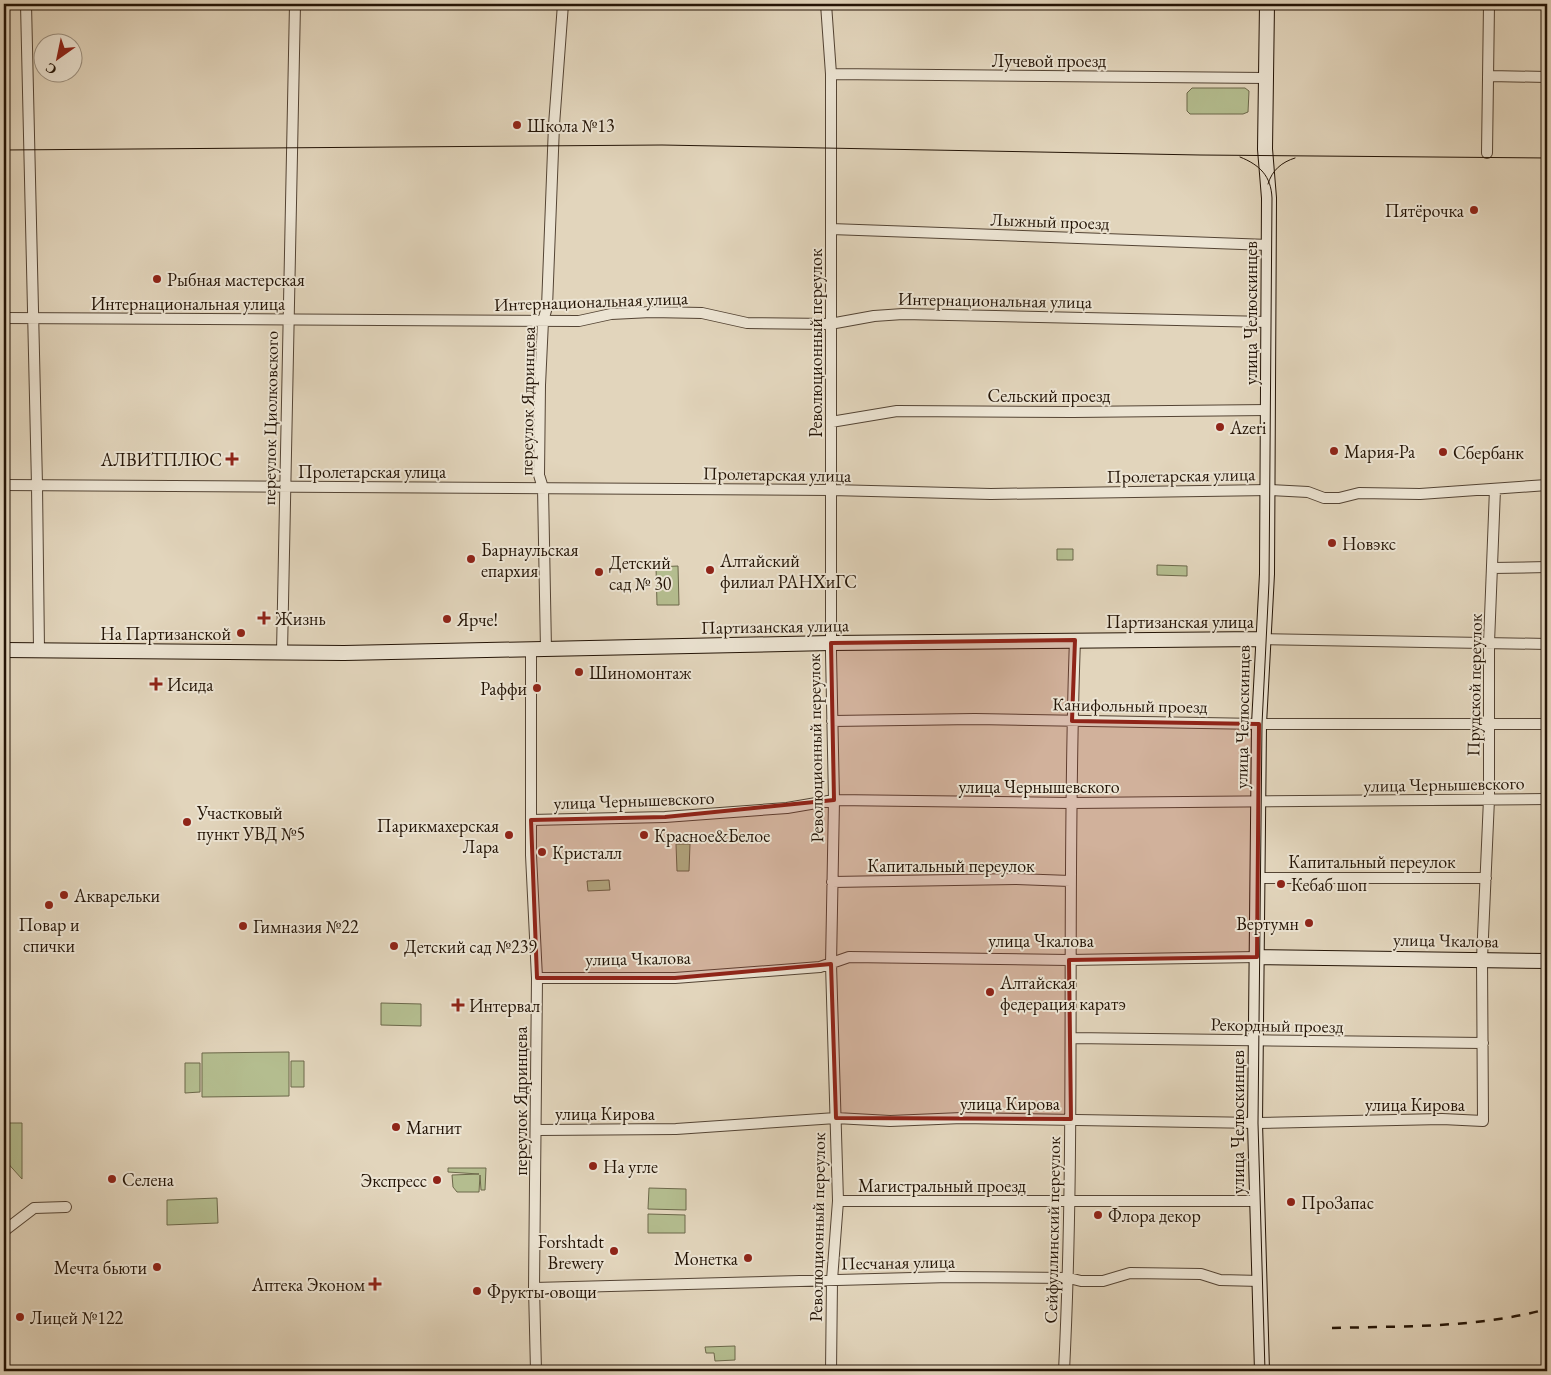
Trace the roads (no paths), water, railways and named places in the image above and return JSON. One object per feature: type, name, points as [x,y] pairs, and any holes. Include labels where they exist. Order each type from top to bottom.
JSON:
[{"type":"main road","name":"улица Челюскинцев","points":[[1262,1371],[1256,1200],[1256,1041],[1260,802],[1259,724],[1262,639],[1267,582],[1269,244],[1266,78],[1267,4]]},
{"type":"main road","name":"Партизанская улица","points":[[4,650],[282,652],[546,650],[831,643],[1262,639]]},
{"type":"main road","name":"улица Чкалова","points":[[1257,958],[1547,961]]},
{"type":"street","points":[[26,4],[37,485],[38,650]]},
{"type":"street","name":"переулок Циолковского","points":[[282,652],[295,4]]},
{"type":"street","name":"переулок Ядринцева","points":[[546,650],[543,488],[539,475],[543,321],[547,307],[554,125],[563,4]]},
{"type":"street","name":"Революционный переулок","points":[[826,4],[831,74],[831,643],[834,800],[831,964],[838,1201],[832,1280],[831,1371]]},
{"type":"street","points":[[1486,153],[1489,4]]},
{"type":"street","name":"Лучевой проезд","points":[[831,74],[1266,78]]},
{"type":"street","points":[[1489,76],[1547,77]]},
{"type":"street","name":"Лыжный проезд","points":[[830,229],[1269,244]]},
{"type":"street","name":"Интернациональная улица","points":[[4,318],[579,321],[611,314],[651,312],[702,313],[747,323],[830,324],[874,316],[903,314],[1268,322]]},
{"type":"street","name":"Сельский проезд","points":[[831,422],[897,411],[1268,410]]},
{"type":"street","name":"Пролетарская улица","points":[[4,485],[831,490],[991,494],[1267,490],[1308,492],[1324,498],[1339,498],[1359,493],[1420,494],[1547,485]]},
{"type":"street","name":"Прудской переулок","points":[[1483,1121],[1482,959],[1489,799],[1489,643],[1495,489]]},
{"type":"street","points":[[1492,568],[1547,567]]},
{"type":"street","name":"Партизанская улица","points":[[1262,639],[1547,644]]},
{"type":"street","name":"Сейфуллинский переулок","points":[[1064,1371],[1069,1278],[1070,881],[1075,640]]},
{"type":"street","name":"переулок Ядринцева","points":[[532,650],[531,820],[537,978],[534,1288],[536,1371]]},
{"type":"street","name":"Канифольный проезд","points":[[832,721],[975,719],[1259,724],[1547,724]]},
{"type":"street","name":"улица Чернышевского","points":[[531,820],[665,817],[787,808],[834,800],[1071,803],[1547,799]]},
{"type":"street","name":"Капитальный переулок","points":[[1258,878],[1486,878]]},
{"type":"street","name":"Капитальный переулок","points":[[832,882],[1016,879],[1070,881]]},
{"type":"street","name":"улица Чкалова","points":[[537,978],[675,978],[820,967],[831,964],[841,958],[849,957],[1070,960],[1257,958]]},
{"type":"street","name":"Рекордный проезд","points":[[1071,1038],[1483,1043]]},
{"type":"street","name":"улица Кирова","points":[[537,1130],[676,1129],[836,1118],[890,1121],[962,1118],[1256,1123],[1442,1119],[1483,1121]]},
{"type":"street","name":"Магистральный проезд","points":[[838,1201],[1256,1200]]},
{"type":"street","points":[[4,1231],[34,1208],[66,1207]]},
{"type":"street","name":"Песчаная улица","points":[[534,1288],[950,1277],[1069,1278],[1081,1282],[1130,1274],[1201,1274],[1220,1280],[1260,1281]]},
{"type":"tram line","points":[[4,150],[662,145],[1200,155],[1547,158]]},
{"type":"tram line","points":[[1240,157],[1259,168],[1267,177],[1272,198],[1269,582],[1262,724],[1258,1123],[1265,1371]]},
{"type":"tram line","points":[[1268,184],[1278,167],[1295,158]]},
{"type":"railway","points":[[1332,1328],[1468,1323],[1494,1320],[1547,1309]]},
{"type":"place","name":"Школа №13","points":[[517,125]]},
{"type":"place","name":"Пятёрочка","points":[[1474,210]]},
{"type":"place","name":"Рыбная мастерская","points":[[157,279]]},
{"type":"place","name":"Azeri","points":[[1220,427]]},
{"type":"place","name":"Мария-Ра","points":[[1334,451]]},
{"type":"place","name":"Сбербанк","points":[[1443,452]]},
{"type":"place","name":"АЛВИТПЛЮС","points":[[232,459]]},
{"type":"place","name":"Новэкс","points":[[1332,543]]},
{"type":"place","name":"Барнаульская епархия","points":[[471,559]]},
{"type":"place","name":"Алтайский филиал РАНХиГС","points":[[710,570]]},
{"type":"place","name":"Детский сад № 30","points":[[599,572]]},
{"type":"place","name":"Жизнь","points":[[264,618]]},
{"type":"place","name":"Ярче!","points":[[447,619]]},
{"type":"place","name":"На Партизанской","points":[[241,633]]},
{"type":"place","name":"Шиномонтаж","points":[[579,672]]},
{"type":"place","name":"Исида","points":[[156,684]]},
{"type":"place","name":"Раффи","points":[[537,688]]},
{"type":"place","name":"Участковый пункт УВД №5","points":[[187,822]]},
{"type":"place","name":"Парикмахерская Лара","points":[[509,835]]},
{"type":"place","name":"Красное&Белое","points":[[644,835]]},
{"type":"place","name":"Кристалл","points":[[542,852]]},
{"type":"place","name":"Кебаб шоп","points":[[1281,884]]},
{"type":"place","name":"Акварельки","points":[[64,895]]},
{"type":"place","name":"Повар и спички","points":[[49,905]]},
{"type":"place","name":"Вертумн","points":[[1309,923]]},
{"type":"place","name":"Гимназия №22","points":[[243,926]]},
{"type":"place","name":"Детский сад №239","points":[[394,946]]},
{"type":"place","name":"Алтайская федерация каратэ","points":[[990,992]]},
{"type":"place","name":"Интервал","points":[[458,1005]]},
{"type":"place","name":"Магнит","points":[[396,1127]]},
{"type":"place","name":"На угле","points":[[593,1166]]},
{"type":"place","name":"Селена","points":[[112,1179]]},
{"type":"place","name":"Экспресс","points":[[437,1180]]},
{"type":"place","name":"ПроЗапас","points":[[1291,1202]]},
{"type":"place","name":"Флора декор","points":[[1098,1215]]},
{"type":"place","name":"Forshtadt Brewery","points":[[614,1251]]},
{"type":"place","name":"Монетка","points":[[748,1258]]},
{"type":"place","name":"Мечта бьюти","points":[[157,1267]]},
{"type":"place","name":"Аптека Эконом","points":[[375,1284]]},
{"type":"place","name":"Фрукты-овощи","points":[[477,1291]]},
{"type":"place","name":"Лицей №122","points":[[20,1317]]}]
